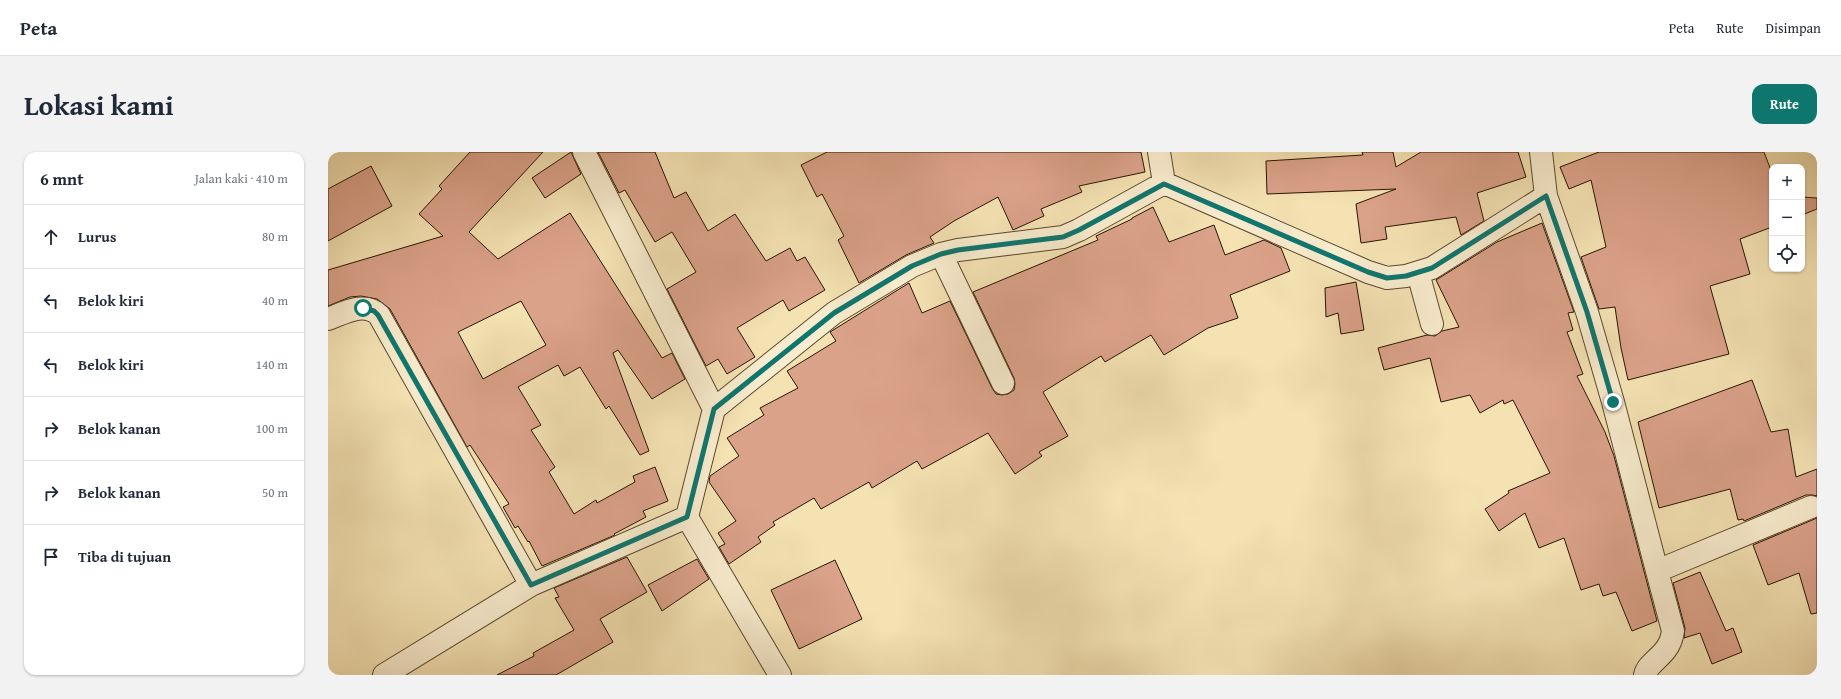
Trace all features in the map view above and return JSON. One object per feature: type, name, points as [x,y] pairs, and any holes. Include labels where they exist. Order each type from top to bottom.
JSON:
[{"type":"street","points":[[584,152],[714,409]]},
{"type":"street","points":[[1159,152],[1164,184]]},
{"type":"street","points":[[1541,152],[1546,196],[1587,312],[1613,402],[1674,631],[1666,650],[1649,667],[1645,675]]},
{"type":"street","points":[[780,675],[687,517],[714,409],[834,313],[912,266],[941,254],[958,250],[1063,237],[1079,230],[1164,184]]},
{"type":"street","points":[[1164,184],[1368,272],[1387,278],[1418,273],[1432,268],[1546,196]]},
{"type":"street","points":[[941,254],[1003,383]]},
{"type":"street","points":[[1418,273],[1432,324]]},
{"type":"street","points":[[328,319],[363,308],[374,311],[378,315],[531,585]]},
{"type":"street","points":[[1657,571],[1811,507]]},
{"type":"street","points":[[384,675],[531,585],[687,517]]},
{"type":"building","points":[[470,152],[543,152],[469,232],[498,259],[570,213],[662,358],[672,353],[685,379],[652,399],[618,350],[613,353],[649,451],[640,455],[609,406],[606,409],[580,367],[564,376],[558,365],[518,387],[541,425],[531,430],[555,467],[549,472],[574,514],[596,500],[597,503],[635,482],[633,476],[655,467],[668,501],[643,511],[646,517],[614,534],[615,535],[542,566],[529,541],[528,542],[518,526],[515,528],[503,507],[509,504],[470,445],[467,447],[390,309],[377,299],[361,296],[350,297],[328,306],[328,270],[443,236],[419,214],[442,189],[439,186]],"holes":[[[521,301],[546,345],[483,379],[458,332]]]},
{"type":"building","points":[[571,152],[581,174],[545,198],[532,178]]},
{"type":"building","points":[[598,152],[655,152],[674,198],[686,192],[708,231],[735,214],[766,261],[790,248],[797,261],[805,257],[825,290],[789,311],[783,300],[737,328],[755,357],[727,374],[718,359],[706,366],[667,289],[696,272],[672,232],[655,242],[625,190],[619,193]]},
{"type":"building","points":[[827,152],[1141,152],[1145,172],[1079,186],[1082,192],[1041,209],[1044,216],[1013,230],[998,197],[954,221],[930,237],[934,243],[906,255],[859,283],[838,240],[844,236],[822,194],[817,197],[801,165]]},
{"type":"building","points":[[1362,152],[1393,152],[1396,167],[1421,152],[1518,152],[1526,177],[1477,193],[1484,221],[1461,235],[1456,217],[1385,227],[1387,239],[1361,243],[1356,204],[1396,189],[1267,194],[1266,161],[1363,155]]},
{"type":"building","points":[[1599,152],[1764,152],[1769,165],[1769,228],[1740,239],[1750,274],[1710,286],[1729,354],[1628,380],[1621,348],[1615,307],[1599,309],[1581,257],[1606,247],[1591,180],[1569,189],[1560,167]]},
{"type":"building","points":[[371,166],[392,206],[328,241],[328,189]]},
{"type":"building","points":[[1805,197],[1817,198],[1817,209],[1805,214]]},
{"type":"building","points":[[1153,207],[1169,242],[1214,225],[1225,255],[1264,240],[1281,248],[1290,271],[1230,295],[1238,318],[1208,328],[1164,355],[1151,335],[1105,362],[1101,356],[1043,392],[1068,436],[1039,452],[1042,456],[1015,474],[988,433],[922,469],[917,461],[872,488],[869,482],[821,509],[814,498],[773,522],[775,525],[758,537],[761,542],[729,564],[719,547],[725,544],[718,533],[736,521],[709,482],[710,476],[739,456],[727,438],[764,415],[760,408],[798,388],[787,371],[836,341],[830,332],[909,283],[922,313],[950,301],[992,388],[996,394],[1008,394],[1014,390],[1014,378],[973,292],[1098,240],[1096,236]]},
{"type":"building","points":[[1542,223],[1574,312],[1568,313],[1573,330],[1567,332],[1583,374],[1577,376],[1605,432],[1614,456],[1657,621],[1632,631],[1616,592],[1603,596],[1599,584],[1581,590],[1564,538],[1539,548],[1525,513],[1499,531],[1485,509],[1509,493],[1508,491],[1550,473],[1513,400],[1504,404],[1503,400],[1480,413],[1470,395],[1441,402],[1430,358],[1384,370],[1378,348],[1427,335],[1435,336],[1442,331],[1459,327],[1436,280],[1497,242]]},
{"type":"building","points":[[1356,282],[1364,330],[1341,334],[1338,313],[1326,317],[1325,288]]},
{"type":"building","points":[[1752,380],[1771,432],[1788,429],[1796,477],[1817,469],[1817,496],[1806,495],[1744,521],[1743,519],[1738,520],[1730,489],[1659,508],[1638,422]]},
{"type":"building","points":[[1817,518],[1817,613],[1811,614],[1799,573],[1768,585],[1753,545]]},
{"type":"building","points":[[627,557],[647,592],[600,619],[613,642],[556,675],[497,675],[534,656],[533,653],[574,630],[555,598],[559,597],[554,588]]},
{"type":"building","points":[[697,559],[709,579],[662,611],[648,585]]},
{"type":"building","points":[[835,560],[862,619],[799,649],[771,590]]},
{"type":"building","points":[[1700,572],[1726,631],[1733,628],[1742,652],[1712,664],[1700,633],[1684,638],[1685,628],[1673,583]]},
{"type":"route","points":[[363,308],[368,308],[378,315],[531,585],[687,517],[714,409],[834,313],[912,266],[941,254],[958,250],[1070,235],[1164,184],[1368,272],[1387,278],[1397,278],[1432,268],[1546,196],[1587,312],[1613,402]]}]
